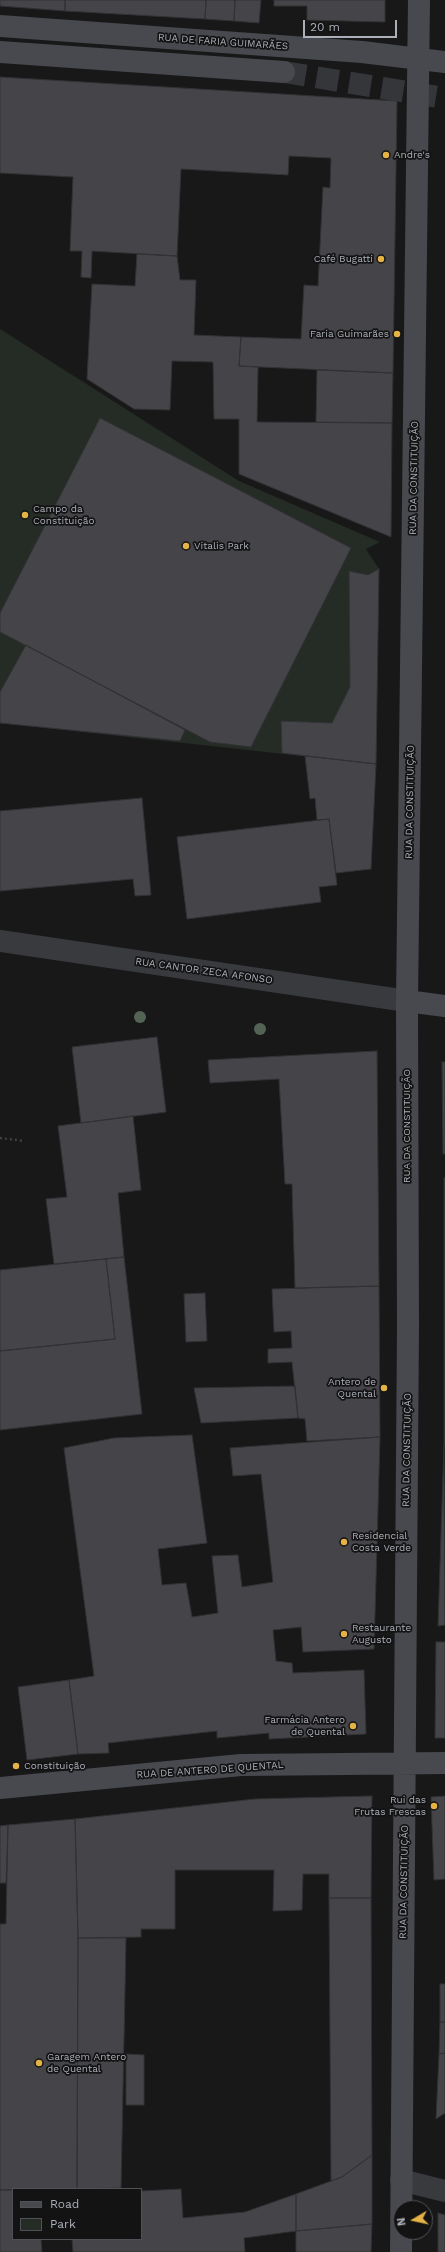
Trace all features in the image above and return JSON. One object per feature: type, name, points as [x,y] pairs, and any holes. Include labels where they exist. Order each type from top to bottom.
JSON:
[{"type":"main road","name":"RUA DA CONSTITUIÇÃO","points":[[401,2252],[408,1326],[407,1001],[419,0]]},
{"type":"main road","name":"RUA DE FARIA GUIMARÃES","points":[[0,26],[419,58],[445,62]]},
{"type":"main road","points":[[0,52],[284,72]]},
{"type":"main road","points":[[407,1001],[445,1006]]},
{"type":"main road","name":"RUA DE ANTERO DE QUENTAL","points":[[0,1788],[242,1765],[445,1763]]},
{"type":"street","name":"RUA CANTOR ZECA AFONSO","points":[[0,941],[407,1001]]},
{"type":"street","points":[[401,2180],[445,2191]]},
{"type":"path","points":[[0,1138],[24,1141]]},
{"type":"green space","name":"Vitalis Park","points":[[0,329],[239,481],[380,542],[366,549],[379,569],[376,764],[0,723]]},
{"type":"building","points":[[0,0],[65,0],[65,11],[0,6]]},
{"type":"building","points":[[65,0],[206,0],[205,19],[65,11]]},
{"type":"building","points":[[206,0],[235,0],[234,21],[205,19]]},
{"type":"building","points":[[235,0],[261,0],[259,23],[234,21]]},
{"type":"building","points":[[274,0],[385,0],[385,22],[307,20],[307,6],[274,6]]},
{"type":"building","points":[[0,77],[397,101],[393,373],[239,366],[241,337],[301,339],[304,285],[318,286],[323,187],[330,188],[331,158],[289,156],[288,175],[181,169],[177,256],[92,251],[91,278],[81,277],[82,251],[70,251],[73,177],[0,173]]},
{"type":"building","points":[[137,254],[177,256],[180,280],[196,280],[194,335],[241,337],[239,366],[258,367],[257,422],[392,423],[391,537],[239,474],[239,419],[214,419],[213,362],[172,361],[170,410],[134,409],[87,379],[92,284],[135,286]]},
{"type":"building","points":[[317,370],[393,373],[392,423],[316,422]]},
{"type":"building","points":[[100,418],[351,548],[251,747],[210,742],[0,632],[0,613]]},
{"type":"building","points":[[379,569],[376,764],[282,753],[281,721],[332,723],[350,687],[349,571],[368,575]]},
{"type":"building","points":[[26,645],[185,730],[180,741],[0,723],[0,692]]},
{"type":"building","points":[[305,756],[376,764],[371,869],[336,873],[329,819],[317,820],[315,798],[310,799]]},
{"type":"building","points":[[142,798],[151,895],[135,896],[133,879],[0,891],[0,811]]},
{"type":"building","points":[[329,819],[337,885],[319,887],[321,902],[187,919],[177,837]]},
{"type":"building","points":[[157,1037],[166,1112],[81,1123],[72,1047]]},
{"type":"building","points":[[377,1051],[379,1286],[295,1288],[292,1184],[285,1184],[279,1079],[210,1083],[208,1060]]},
{"type":"building","points":[[442,1062],[445,1062],[445,1154],[443,1154]]},
{"type":"building","points":[[133,1116],[141,1190],[118,1193],[124,1257],[54,1264],[46,1199],[67,1197],[58,1126]]},
{"type":"building","points":[[445,1178],[445,1445],[444,1445]]},
{"type":"building","points":[[124,1257],[142,1414],[0,1430],[0,1351],[115,1339],[106,1259]]},
{"type":"building","points":[[106,1259],[115,1339],[0,1351],[0,1270]]},
{"type":"building","points":[[379,1286],[380,1437],[307,1441],[305,1419],[298,1418],[292,1362],[268,1363],[268,1349],[292,1348],[291,1331],[274,1332],[272,1289]]},
{"type":"building","points":[[205,1293],[207,1341],[186,1342],[184,1294]]},
{"type":"building","points":[[295,1386],[298,1418],[201,1423],[194,1388]]},
{"type":"building","points":[[192,1435],[207,1543],[158,1549],[162,1585],[186,1583],[192,1617],[218,1613],[212,1556],[238,1555],[242,1587],[273,1582],[261,1474],[233,1476],[230,1448],[380,1437],[374,1649],[303,1652],[301,1627],[273,1630],[276,1661],[292,1663],[293,1673],[364,1670],[366,1734],[269,1739],[269,1733],[217,1738],[217,1731],[108,1743],[109,1753],[78,1754],[69,1680],[94,1676],[64,1448],[114,1438]]},
{"type":"building","points":[[444,1445],[445,1625],[438,1626]]},
{"type":"building","points":[[436,1642],[445,1642],[445,1738],[435,1738]]},
{"type":"building","points":[[69,1680],[78,1754],[27,1760],[18,1687]]},
{"type":"building","points":[[372,1796],[371,1898],[329,1898],[329,1874],[303,1874],[302,1910],[273,1911],[274,1870],[175,1870],[175,1929],[141,1929],[141,1937],[78,1938],[75,1819],[255,1799]]},
{"type":"building","points":[[445,1796],[445,1879],[434,1880],[431,1797]]},
{"type":"building","name":"Garagem Antero de Quental","points":[[75,1819],[78,1938],[77,2188],[12,2188],[12,2190],[0,2190],[0,1924],[6,1924],[8,1825]]},
{"type":"building","points":[[8,1825],[6,1883],[0,1883],[0,1826]]},
{"type":"building","points":[[329,1898],[371,1898],[372,2155],[342,2177],[331,2181]]},
{"type":"building","points":[[78,1938],[126,1938],[121,2188],[77,2188]]},
{"type":"building","points":[[440,1984],[445,1984],[445,2022],[440,2022]]},
{"type":"building","points":[[440,2022],[445,2022],[445,2053],[439,2054]]},
{"type":"building","points":[[445,2053],[445,2113],[436,2119],[439,2054]]},
{"type":"building","points":[[126,2054],[144,2055],[144,2105],[126,2105]]},
{"type":"building","points":[[372,2155],[372,2224],[296,2231],[296,2194],[342,2177]]},
{"type":"building","points":[[181,2189],[183,2218],[245,2212],[296,2194],[296,2231],[244,2238],[245,2252],[73,2252],[72,2240],[142,2240],[142,2191]]},
{"type":"building","points":[[0,2190],[12,2190],[12,2240],[41,2240],[42,2252],[0,2252]]},
{"type":"building","points":[[438,2213],[445,2215],[445,2252],[438,2252]]},
{"type":"building","points":[[372,2224],[371,2252],[296,2252],[296,2231]]},
{"type":"tunnel","points":[[284,72],[445,98]]},
{"type":"place","name":"Andre's","points":[[386,155]]},
{"type":"place","name":"Café Bugatti","points":[[381,259]]},
{"type":"place","name":"Faria Guimarães","points":[[397,334]]},
{"type":"place","name":"Campo da Constituição","points":[[25,515]]},
{"type":"place","name":"Vitalis Park","points":[[186,546]]},
{"type":"place","name":"Antero de Quental","points":[[384,1388]]},
{"type":"place","name":"Residencial Costa Verde","points":[[344,1542]]},
{"type":"place","name":"Restaurante Augusto","points":[[344,1634]]},
{"type":"place","name":"Farmácia Antero de Quental","points":[[353,1726]]},
{"type":"place","name":"Constituição","points":[[16,1766]]},
{"type":"place","name":"Rui das Frutas Frescas","points":[[434,1806]]},
{"type":"place","name":"Garagem Antero de Quental","points":[[39,2063]]}]
